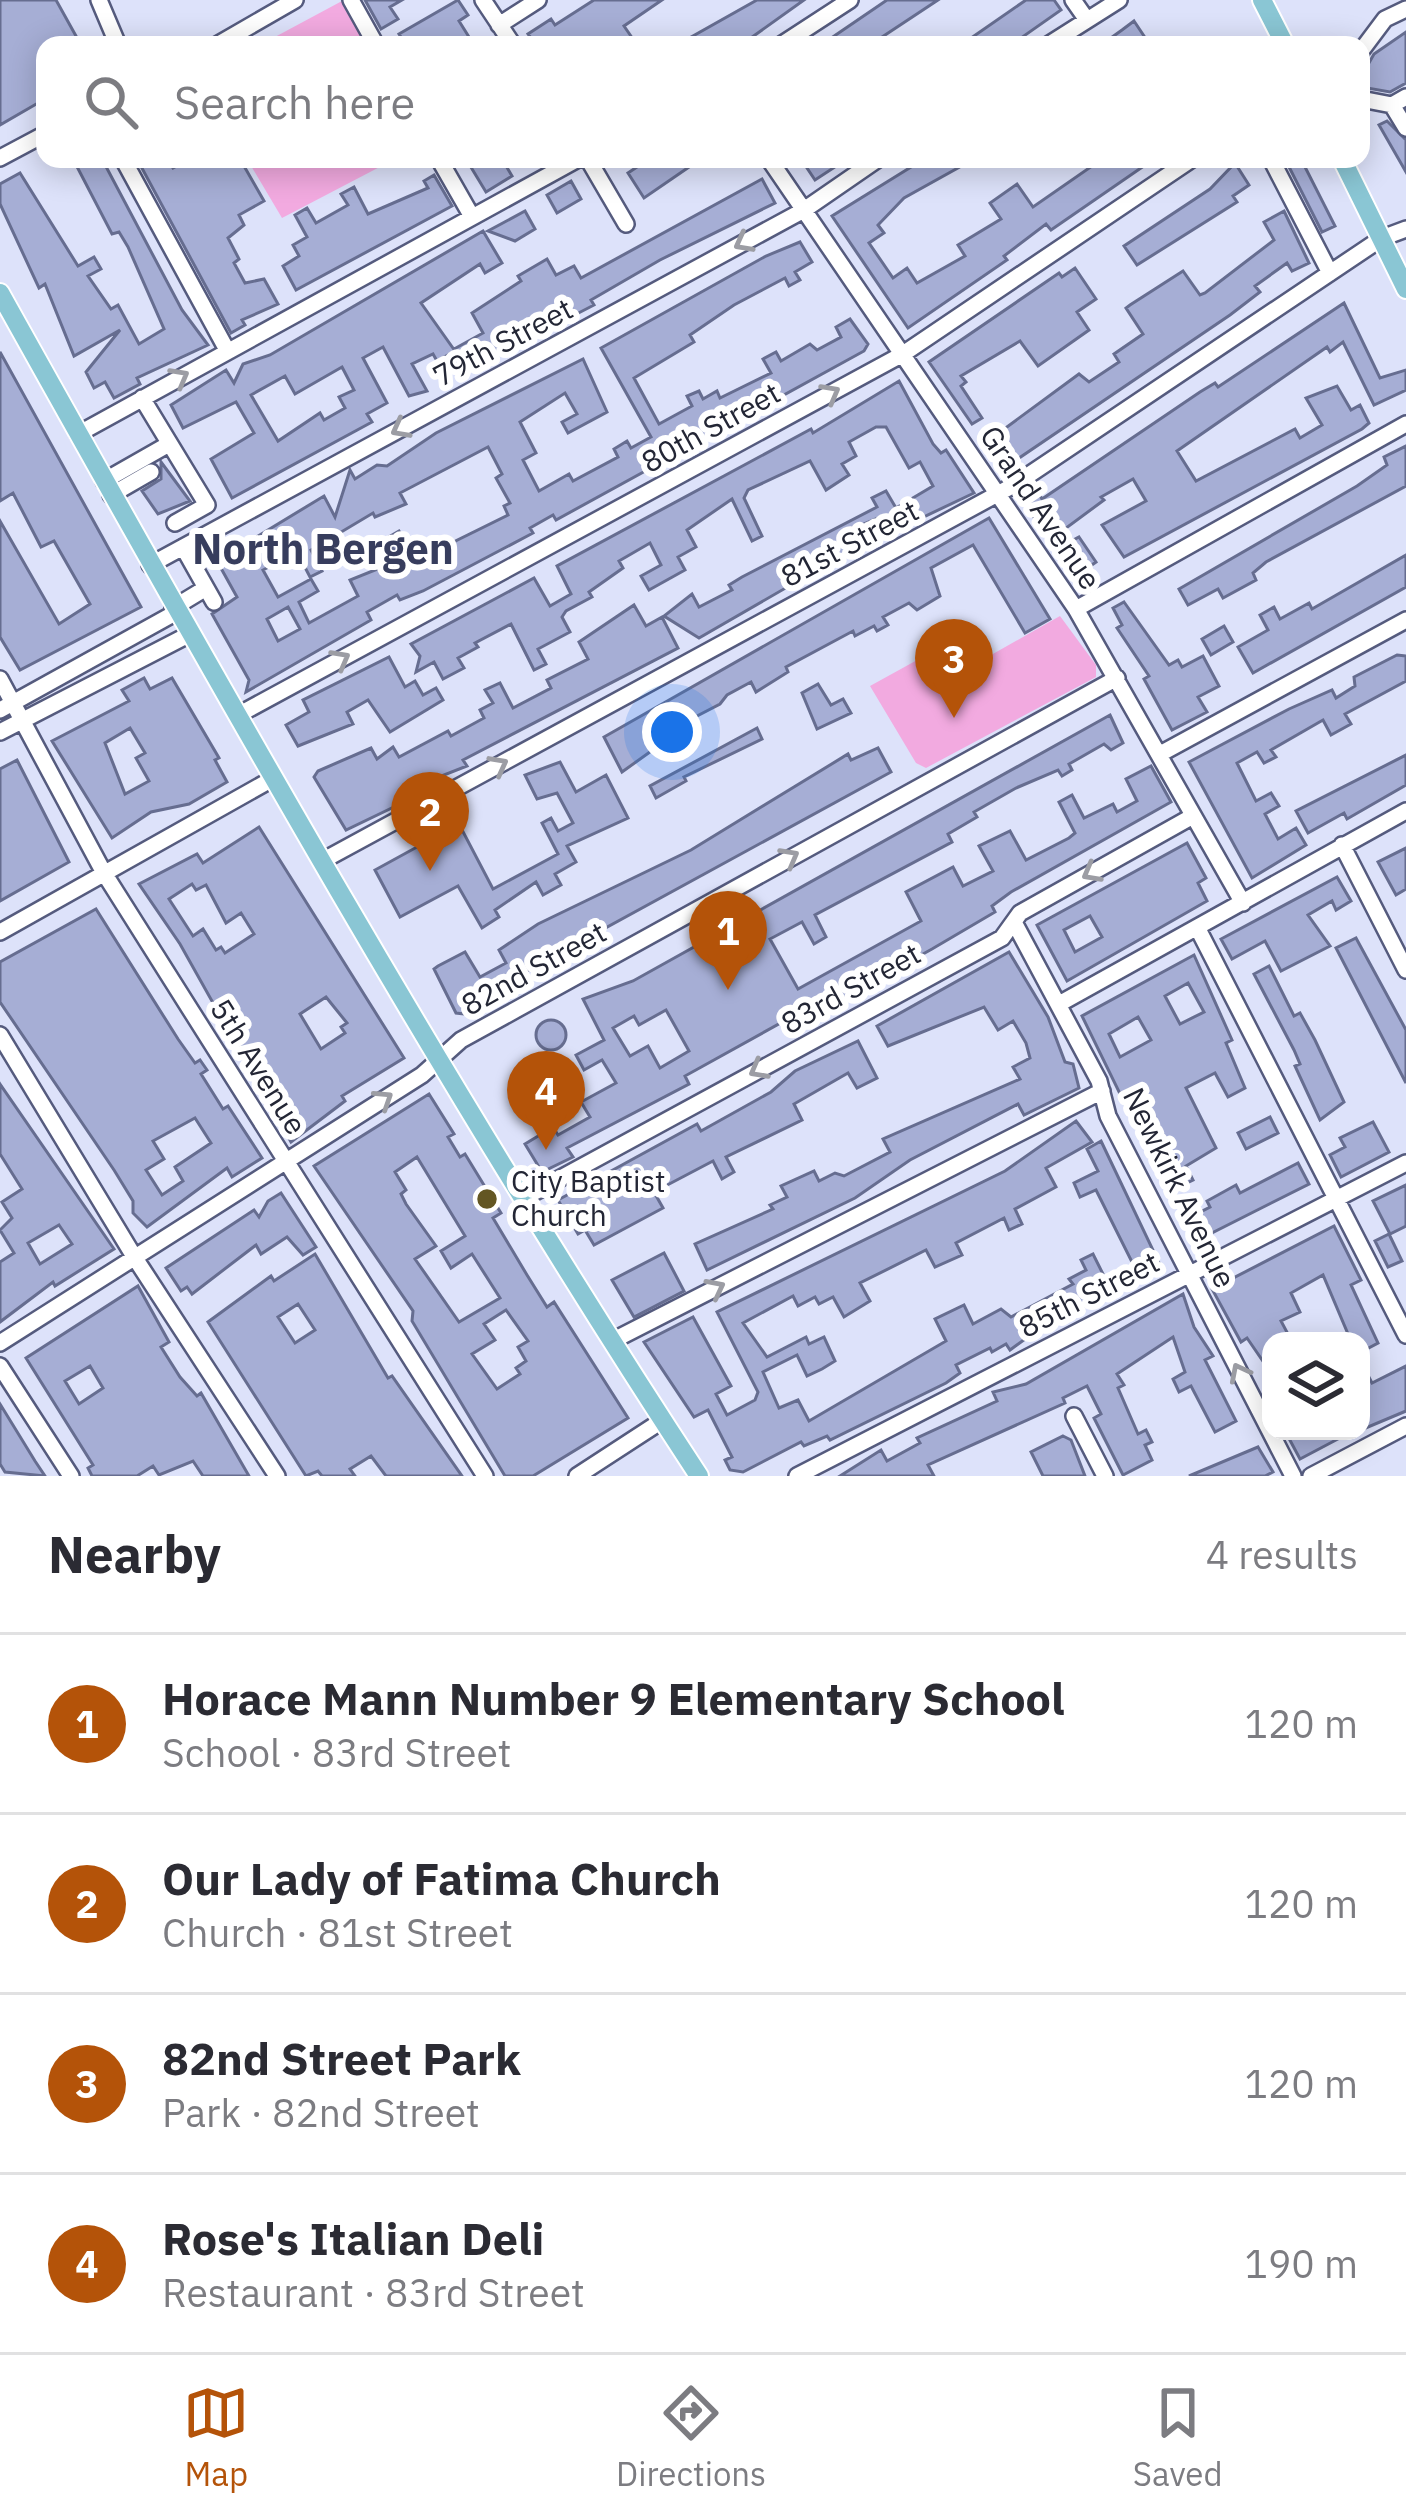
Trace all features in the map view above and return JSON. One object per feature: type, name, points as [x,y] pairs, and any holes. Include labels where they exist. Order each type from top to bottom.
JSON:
[{"type":"main road","points":[[1262,0],[1280,36]]},
{"type":"main road","points":[[1347,168],[1406,289]]},
{"type":"main road","points":[[0,293],[188,635],[524,1198],[700,1476]]},
{"type":"street","points":[[99,0],[114,36]]},
{"type":"street","points":[[230,36],[276,5],[295,0]]},
{"type":"street","points":[[351,0],[371,36]]},
{"type":"street","points":[[483,0],[507,36]]},
{"type":"street","points":[[500,25],[538,0]]},
{"type":"street","points":[[795,36],[850,0]]},
{"type":"street","points":[[1073,0],[1087,20]]},
{"type":"street","points":[[1062,36],[1119,0]]},
{"type":"street","points":[[1370,39],[1384,20],[1406,9]]},
{"type":"street","points":[[1399,101],[1406,128]]},
{"type":"street","points":[[0,158],[36,139]]},
{"type":"street","points":[[128,168],[227,350]]},
{"type":"street","points":[[444,168],[471,215]]},
{"type":"street","points":[[78,434],[561,168]]},
{"type":"street","points":[[593,168],[626,224]]},
{"type":"street","name":"Grand Avenue","points":[[775,168],[1076,609],[1243,902]]},
{"type":"street","name":"79th Street","points":[[150,566],[804,210],[865,168]]},
{"type":"street","name":"80th Street","points":[[238,715],[903,354],[1179,168]]},
{"type":"street","points":[[1276,168],[1330,273]]},
{"type":"street","name":"81st Street","points":[[322,861],[998,494],[1382,238],[1406,229]]},
{"type":"street","points":[[142,398],[165,459],[207,505],[175,524]]},
{"type":"street","points":[[1076,609],[1406,424]]},
{"type":"street","points":[[108,488],[129,468],[165,459]]},
{"type":"street","points":[[108,488],[165,459]]},
{"type":"street","points":[[6,707],[174,610],[210,595],[183,548]]},
{"type":"street","points":[[1160,754],[1406,620]]},
{"type":"street","points":[[0,732],[188,635]]},
{"type":"street","name":"82nd Street","points":[[0,1343],[286,1162],[499,1019],[1117,678]]},
{"type":"street","name":"5th Avenue","points":[[0,679],[6,707],[21,720],[104,873],[484,1476]]},
{"type":"street","points":[[0,932],[274,778]]},
{"type":"street","points":[[1059,1004],[1406,811]]},
{"type":"street","name":"83rd Street","points":[[524,1198],[1001,938],[1020,913],[1193,816]]},
{"type":"street","points":[[1342,845],[1406,970]]},
{"type":"street","name":"Newkirk Avenue","points":[[1015,924],[1293,1476]]},
{"type":"street","points":[[1198,928],[1406,1335]]},
{"type":"street","points":[[0,1035],[134,1258],[277,1476]]},
{"type":"street","points":[[612,1341],[1102,1091]]},
{"type":"street","name":"85th Street","points":[[797,1476],[1406,1163]]},
{"type":"street","points":[[0,1366],[71,1476]]},
{"type":"street","points":[[1073,1415],[1105,1476]]},
{"type":"street","points":[[577,1476],[663,1420]]},
{"type":"street","points":[[1311,1476],[1406,1426]]},
{"type":"shaded area","points":[[342,1],[362,36],[277,36]]},
{"type":"shaded area","points":[[252,168],[378,168],[282,218]]},
{"type":"shaded area","points":[[1060,616],[1096,665],[1096,677],[926,768],[916,763],[870,686],[968,632],[984,659]]},
{"type":"building","points":[[0,0],[56,0],[76,36],[36,36],[36,104],[0,125]]},
{"type":"building","points":[[365,0],[402,0],[390,7],[398,19],[381,29]]},
{"type":"building","points":[[458,0],[468,15],[459,21],[468,36],[399,34]]},
{"type":"building","points":[[594,0],[662,0],[624,26],[631,36],[528,34],[551,19],[555,25]]},
{"type":"building","points":[[757,0],[804,0],[754,36],[693,36]]},
{"type":"building","points":[[887,0],[938,0],[884,36],[834,36]]},
{"type":"building","points":[[1026,0],[1054,0],[1061,10],[1024,36],[974,36]]},
{"type":"building","points":[[1134,21],[1144,36],[1114,36]]},
{"type":"building","points":[[1406,32],[1406,83],[1390,92],[1370,89],[1374,54]]},
{"type":"building","points":[[1387,121],[1406,140],[1406,172],[1379,125]]},
{"type":"building","points":[[78,168],[107,168],[182,310],[208,345],[137,378],[140,384],[114,398],[105,382],[94,388],[86,372],[120,330],[74,356],[45,284],[39,288],[0,204],[0,184],[20,173],[78,266],[94,257],[101,269],[88,276],[111,309],[118,305],[139,344],[164,329],[128,247],[119,232],[112,234]]},
{"type":"building","points":[[142,168],[245,168],[264,201],[239,215],[244,225],[228,238],[245,283],[264,279],[278,304],[242,320],[245,325],[231,333]]},
{"type":"building","points":[[471,168],[507,168],[512,176],[486,192]]},
{"type":"building","points":[[636,168],[688,168],[644,198],[628,173]]},
{"type":"building","points":[[807,168],[833,168],[815,180]]},
{"type":"building","points":[[909,168],[958,168],[904,198],[878,225],[884,233],[869,243],[893,278],[907,268],[917,283],[965,256],[958,245],[1001,219],[990,203],[1017,184],[1033,207],[1089,168],[1141,168],[1051,230],[1046,224],[1004,256],[1007,260],[908,328],[832,216]]},
{"type":"building","points":[[1230,168],[1238,168],[1249,185],[1233,196],[1237,202],[1137,265],[1124,246],[1210,189]]},
{"type":"building","points":[[1290,168],[1306,168],[1335,226],[1322,232]]},
{"type":"building","points":[[434,175],[452,206],[296,290],[283,266],[299,256],[293,245],[307,237],[295,215],[307,208],[316,223],[348,205],[341,194],[354,187],[368,214],[428,188],[424,181]]},
{"type":"building","points":[[762,179],[775,203],[660,260],[591,300],[594,305],[472,368],[463,367],[454,349],[483,333],[472,313],[521,281],[518,276],[547,259],[556,275],[574,266],[581,278]]},
{"type":"building","points":[[571,181],[581,199],[557,213],[547,195]]},
{"type":"building","points":[[525,211],[535,229],[515,241],[488,231]]},
{"type":"building","points":[[1284,211],[1309,263],[1292,271],[1287,263],[1255,286],[1260,292],[1230,315],[1003,469],[985,443],[1079,374],[1089,382],[1119,362],[1114,354],[1143,334],[1126,308],[1183,271],[1200,295],[1205,293],[1274,240],[1264,222]]},
{"type":"building","points":[[483,231],[502,263],[485,273],[480,264],[421,303],[455,351],[437,361],[433,354],[412,364],[427,391],[409,396],[383,347],[363,358],[387,403],[367,414],[372,422],[232,498],[211,459],[254,433],[236,402],[183,428],[171,405],[226,370],[234,383],[243,364],[270,355]],"holes":[[[342,367],[354,390],[339,397],[345,408],[324,420],[320,413],[278,441],[251,395],[285,376],[295,394]]]},
{"type":"building","points":[[800,242],[812,262],[795,272],[800,280],[789,286],[785,278],[734,305],[690,335],[694,342],[634,378],[659,424],[692,406],[687,396],[699,391],[703,399],[717,391],[720,398],[771,373],[763,359],[776,352],[781,361],[810,344],[817,350],[841,337],[836,327],[850,319],[868,344],[864,351],[556,520],[553,515],[530,528],[533,533],[423,591],[400,600],[397,595],[367,612],[371,620],[246,692],[249,680],[212,614],[237,597],[212,552],[231,542],[235,550],[324,496],[335,517],[350,470],[355,479],[377,465],[387,466],[436,433],[583,359],[607,412],[568,433],[562,422],[577,414],[565,393],[520,422],[536,453],[523,460],[539,491],[569,474],[573,481],[618,457],[614,449],[627,441],[631,448],[651,437],[601,348],[766,256]],"holes":[[[488,447],[502,474],[496,478],[510,503],[504,506],[508,515],[425,556],[419,545],[410,549],[399,531],[387,538],[400,560],[350,580],[358,596],[309,623],[299,602],[318,591],[311,579],[278,597],[263,570],[297,552],[310,577],[322,571],[311,550],[373,513],[375,517],[406,504],[400,493]],[[288,607],[300,629],[278,641],[267,619]]]},
{"type":"building","points":[[1075,268],[1096,299],[1077,312],[1089,330],[1038,366],[1020,341],[961,376],[966,382],[961,386],[982,418],[972,424],[929,362],[1059,273],[1062,277]]},
{"type":"building","points":[[1344,303],[1380,378],[1406,370],[1406,390],[1374,405],[1343,342],[1330,352],[1327,347],[1177,451],[1196,481],[1295,429],[1300,438],[1322,425],[1306,398],[1337,386],[1351,410],[1360,405],[1369,423],[1362,429],[1124,557],[1102,525],[1146,501],[1133,479],[1101,497],[1104,500],[1050,540],[1023,502],[1038,492],[1042,499],[1200,392],[1215,383],[1218,387]]},
{"type":"building","points":[[0,352],[141,607],[20,670],[0,637],[0,521],[59,624],[90,604],[54,541],[41,547],[13,493],[0,501]]},
{"type":"building","points":[[899,381],[933,444],[941,453],[946,450],[974,493],[892,532],[883,516],[859,526],[867,541],[699,638],[664,616],[692,594],[699,607],[732,590],[729,585],[742,577],[877,507],[872,498],[886,491],[896,508],[933,486],[920,462],[909,468],[886,427],[876,427],[849,442],[856,456],[842,464],[849,475],[826,490],[810,461],[748,490],[744,498],[762,536],[752,541],[732,499],[687,530],[696,547],[678,557],[685,570],[649,590],[641,576],[661,565],[650,543],[619,561],[623,568],[589,592],[592,597],[566,611],[562,617],[570,632],[538,649],[546,664],[534,670],[511,624],[475,643],[478,647],[458,658],[464,668],[443,679],[434,662],[416,672],[420,656],[411,644],[534,578],[550,606],[571,594],[557,566],[811,429],[813,433]]},
{"type":"building","points":[[1406,446],[1406,486],[1266,562],[1253,573],[1256,580],[1223,598],[1218,589],[1188,605],[1179,589],[1357,486],[1387,465],[1384,457]]},
{"type":"building","points":[[161,462],[190,501],[158,514],[142,491],[161,479]]},
{"type":"building","points":[[989,518],[1050,619],[1025,633],[973,545],[931,568],[940,596],[917,610],[909,603],[883,617],[888,625],[877,631],[874,626],[855,636],[853,631],[786,667],[788,672],[756,692],[751,682],[727,695],[720,704],[672,729],[675,734],[622,772],[604,737]]},
{"type":"building","points":[[1079,537],[1096,562],[1079,574],[1060,547]]},
{"type":"building","points":[[1406,555],[1406,587],[1253,673],[1238,647],[1268,630],[1260,615],[1274,607],[1280,619],[1309,603],[1312,609]]},
{"type":"building","points":[[1124,602],[1169,665],[1178,660],[1182,667],[1203,656],[1219,686],[1198,697],[1207,712],[1172,730],[1144,679],[1149,676],[1117,628],[1122,625],[1113,608]]},
{"type":"building","points":[[634,605],[646,626],[662,617],[678,648],[463,760],[467,766],[431,780],[400,804],[346,830],[314,777],[318,771],[371,748],[377,759],[393,747],[399,757],[448,731],[451,736],[484,718],[480,710],[493,703],[485,690],[500,683],[513,708],[551,688],[547,680],[588,659],[579,642]]},
{"type":"building","points":[[1224,626],[1233,642],[1211,655],[1202,639]]},
{"type":"building","points":[[1397,655],[1406,656],[1406,681],[1345,714],[1351,724],[1331,735],[1323,720],[1271,750],[1276,757],[1264,763],[1257,752],[1237,763],[1256,801],[1271,793],[1279,806],[1265,814],[1278,839],[1296,828],[1306,845],[1252,878],[1189,762],[1332,690],[1336,698],[1355,686],[1354,677]]},
{"type":"building","points":[[389,657],[405,687],[415,681],[423,695],[436,688],[443,700],[390,732],[368,700],[347,712],[353,724],[298,746],[286,725],[309,712],[303,700]]},
{"type":"building","points":[[144,678],[150,689],[172,678],[219,758],[215,760],[227,782],[189,804],[151,812],[112,838],[52,741],[129,701],[122,690]],"holes":[[[130,728],[145,753],[136,758],[149,781],[125,794],[105,743]]]},
{"type":"building","points":[[818,684],[831,705],[843,699],[851,713],[817,729],[802,693]]},
{"type":"building","points":[[1110,715],[1123,743],[1111,750],[1104,744],[1069,764],[1072,770],[1062,776],[1058,770],[1016,788],[974,812],[977,817],[948,834],[952,842],[815,915],[826,937],[814,944],[802,922],[770,939],[798,989],[921,921],[906,892],[953,867],[963,886],[993,871],[979,846],[1010,831],[1026,860],[1069,838],[1075,833],[1059,802],[1072,795],[1084,818],[1113,804],[1117,812],[1137,801],[1126,779],[1151,766],[1171,802],[1011,892],[992,906],[995,912],[932,949],[826,1008],[822,1000],[685,1076],[689,1084],[567,1148],[573,1157],[542,1172],[525,1144],[553,1127],[558,1135],[590,1117],[581,1102],[616,1083],[602,1060],[584,1070],[576,1055],[604,1040],[583,999],[633,981]],"holes":[[[666,1010],[689,1051],[660,1068],[648,1046],[630,1056],[613,1028],[634,1016],[639,1025]]]},
{"type":"building","points":[[757,728],[762,739],[684,777],[686,781],[656,798],[650,786]]},
{"type":"building","points":[[878,748],[891,772],[481,996],[478,1006],[464,1014],[456,1013],[434,969],[438,966],[465,952],[480,977],[506,963],[499,950],[538,924],[691,850],[848,754],[851,760]]},
{"type":"building","points":[[1406,755],[1406,785],[1347,819],[1344,813],[1308,833],[1296,811]]},
{"type":"building","points":[[17,760],[69,862],[0,901],[0,769]]},
{"type":"building","points":[[560,762],[576,792],[606,775],[628,818],[567,846],[576,862],[555,874],[561,885],[543,895],[536,882],[495,910],[499,917],[482,928],[458,886],[400,917],[375,870],[459,824],[493,889],[558,854],[542,823],[551,818],[558,831],[573,823],[557,793],[537,799],[525,775]]},
{"type":"building","points":[[259,827],[404,1058],[342,1096],[345,1101],[291,1142],[180,944],[139,884],[197,854],[203,863]],"holes":[[[192,884],[196,890],[206,885],[226,923],[241,913],[254,934],[225,953],[221,947],[216,950],[203,929],[193,936],[169,899]],[[326,997],[347,1023],[341,1027],[345,1033],[321,1049],[300,1014]]]},
{"type":"building","points":[[1187,843],[1206,878],[1198,883],[1207,901],[1067,981],[1037,925]],"holes":[[[1090,916],[1102,937],[1075,952],[1064,930]]]},
{"type":"building","points":[[1406,848],[1406,889],[1396,895],[1378,862]]},
{"type":"building","points":[[1337,877],[1351,901],[1336,910],[1332,901],[1308,915],[1330,946],[1281,971],[1265,941],[1232,959],[1221,939]]},
{"type":"building","points":[[96,909],[178,1039],[195,1063],[200,1060],[207,1070],[201,1074],[223,1109],[228,1106],[262,1158],[232,1177],[227,1168],[147,1227],[133,1213],[133,1201],[114,1170],[0,1002],[0,962]],"holes":[[[195,1118],[211,1143],[175,1167],[183,1181],[162,1195],[146,1170],[164,1159],[153,1141]]]},
{"type":"building","points":[[1356,938],[1406,1030],[1406,1083],[1336,948]]},
{"type":"building","points":[[1009,952],[1048,1017],[1065,1062],[1073,1064],[1079,1088],[1024,1115],[1018,1104],[910,1160],[855,1198],[707,1270],[695,1244],[773,1209],[770,1205],[787,1197],[781,1186],[814,1171],[819,1181],[835,1173],[844,1176],[890,1152],[883,1139],[1020,1079],[1013,1067],[1030,1058],[1026,1043],[1013,1021],[998,1030],[984,1007],[888,1046],[877,1026]]},
{"type":"building","points":[[1194,955],[1232,1040],[1226,1043],[1245,1088],[1228,1097],[1215,1073],[1186,1088],[1216,1148],[1186,1166],[1193,1180],[1168,1192],[1082,1016]],"holes":[[[1188,983],[1204,1012],[1180,1024],[1165,996]],[[1138,1017],[1151,1040],[1120,1057],[1109,1034]]]},
{"type":"building","points":[[1269,966],[1294,1016],[1300,1013],[1315,1040],[1344,1102],[1320,1120],[1295,1066],[1300,1064],[1294,1050],[1254,974]]},
{"type":"building","points":[[551,1020],[566,1035],[551,1050],[536,1035]]},
{"type":"building","points":[[858,1041],[877,1078],[857,1088],[848,1073],[794,1104],[802,1120],[726,1157],[734,1172],[722,1179],[713,1161],[654,1192],[663,1208],[594,1245],[585,1230],[578,1234],[558,1200],[697,1124],[701,1131],[771,1092],[795,1071]]},
{"type":"building","points":[[543,1058],[564,1092],[545,1103],[524,1070]]},
{"type":"building","points":[[0,1084],[114,1249],[55,1286],[53,1282],[0,1322],[0,1262],[14,1253],[0,1230],[12,1218],[2,1202],[22,1189],[0,1154]],"holes":[[[59,1225],[72,1244],[40,1264],[28,1243]]]},
{"type":"building","points":[[429,1094],[454,1134],[448,1137],[460,1157],[465,1154],[501,1213],[493,1218],[527,1275],[547,1307],[554,1302],[628,1418],[533,1476],[505,1476],[412,1321],[413,1311],[314,1166]],"holes":[[[417,1157],[465,1236],[441,1251],[451,1268],[472,1254],[500,1298],[459,1322],[415,1259],[436,1246],[406,1204],[401,1194],[406,1190],[395,1172]],[[506,1310],[528,1341],[518,1347],[526,1361],[516,1368],[520,1374],[497,1389],[472,1354],[495,1340],[484,1324]]]},
{"type":"building","points":[[1270,1117],[1278,1133],[1246,1149],[1238,1133]]},
{"type":"building","points":[[1076,1121],[1092,1142],[1046,1168],[1056,1187],[1015,1209],[1022,1224],[1009,1230],[1004,1218],[956,1243],[962,1255],[935,1267],[926,1250],[860,1283],[870,1301],[844,1317],[833,1297],[819,1304],[815,1297],[798,1306],[793,1296],[743,1323],[767,1357],[806,1337],[809,1344],[824,1337],[835,1361],[822,1369],[807,1376],[797,1355],[763,1372],[779,1408],[798,1400],[809,1421],[946,1341],[935,1319],[964,1305],[973,1324],[1001,1309],[1011,1317],[1073,1284],[1069,1279],[1086,1270],[1081,1260],[1093,1254],[1113,1294],[1050,1321],[1010,1350],[1006,1344],[992,1352],[990,1348],[956,1365],[960,1373],[946,1383],[830,1440],[827,1436],[804,1446],[801,1442],[743,1472],[730,1470],[725,1460],[732,1457],[708,1410],[694,1417],[644,1342],[693,1317],[731,1386],[716,1394],[727,1415],[755,1400],[758,1392],[717,1312],[1005,1171]]},
{"type":"building","points":[[1373,1122],[1389,1152],[1341,1177],[1330,1155],[1345,1147],[1340,1138]]},
{"type":"building","points":[[1101,1141],[1162,1269],[1141,1280],[1096,1190],[1080,1197],[1074,1183],[1098,1171],[1087,1149]]},
{"type":"building","points":[[1298,1163],[1309,1184],[1194,1242],[1183,1221],[1210,1207],[1207,1201],[1236,1185],[1240,1193]]},
{"type":"building","points":[[1406,1185],[1406,1226],[1390,1234],[1373,1201]]},
{"type":"building","points":[[281,1193],[316,1247],[303,1255],[287,1237],[261,1254],[256,1245],[192,1294],[187,1287],[181,1291],[166,1268],[254,1210],[259,1217],[268,1201]]},
{"type":"building","points":[[1334,1226],[1361,1280],[1351,1285],[1378,1343],[1370,1347],[1370,1332],[1347,1332],[1323,1275],[1291,1293],[1300,1312],[1281,1321],[1287,1332],[1262,1332],[1262,1360],[1247,1338],[1241,1342],[1212,1289]]},
{"type":"building","points":[[1389,1234],[1402,1261],[1388,1267],[1375,1241]]},
{"type":"building","points":[[664,1253],[684,1291],[634,1317],[612,1280]]},
{"type":"building","points":[[315,1254],[388,1378],[392,1376],[462,1476],[386,1476],[371,1456],[350,1469],[355,1476],[322,1476],[318,1471],[306,1476],[208,1322],[271,1276],[274,1281]],"holes":[[[298,1304],[315,1330],[295,1343],[278,1317]]]},
{"type":"building","points":[[138,1286],[169,1342],[161,1347],[180,1377],[197,1396],[201,1393],[249,1476],[203,1476],[193,1461],[159,1475],[153,1466],[137,1476],[92,1476],[88,1468],[93,1465],[26,1358]],"holes":[[[90,1366],[103,1388],[79,1404],[65,1381]]]},
{"type":"building","points":[[1183,1294],[1194,1327],[1213,1356],[1205,1360],[1236,1421],[1215,1432],[1191,1386],[1179,1392],[1173,1379],[1185,1372],[1173,1337],[1117,1374],[1124,1385],[1118,1388],[1138,1434],[1146,1430],[1152,1442],[1145,1445],[1152,1460],[1123,1475],[1094,1418],[1101,1414],[1087,1386],[1063,1398],[1065,1403],[928,1465],[934,1476],[840,1476],[881,1450],[887,1461],[920,1443],[917,1438],[997,1401],[993,1392],[1026,1384]]},
{"type":"building","points":[[1406,1366],[1406,1411],[1370,1426],[1370,1379],[1372,1383]]},
{"type":"building","points":[[0,1404],[45,1476],[5,1472],[0,1464]]},
{"type":"building","points":[[1063,1436],[1071,1440],[1085,1476],[1043,1476],[1031,1452]]},
{"type":"building","points":[[1290,1440],[1336,1440],[1300,1459]]},
{"type":"building","points":[[1258,1447],[1273,1472],[1265,1476],[1189,1476]]},
{"type":"place","name":"82nd Street Park","points":[[954,718]]},
{"type":"place","name":"Our Lady of Fatima Church","points":[[430,871]]},
{"type":"place","name":"Horace Mann Number 9 Elementary School","points":[[728,990]]},
{"type":"place","name":"Rose's Italian Deli","points":[[546,1150]]},
{"type":"place","name":"City Baptist Church","points":[[487,1199]]},
{"type":"district","name":"North Bergen","points":[[323,549]]}]
